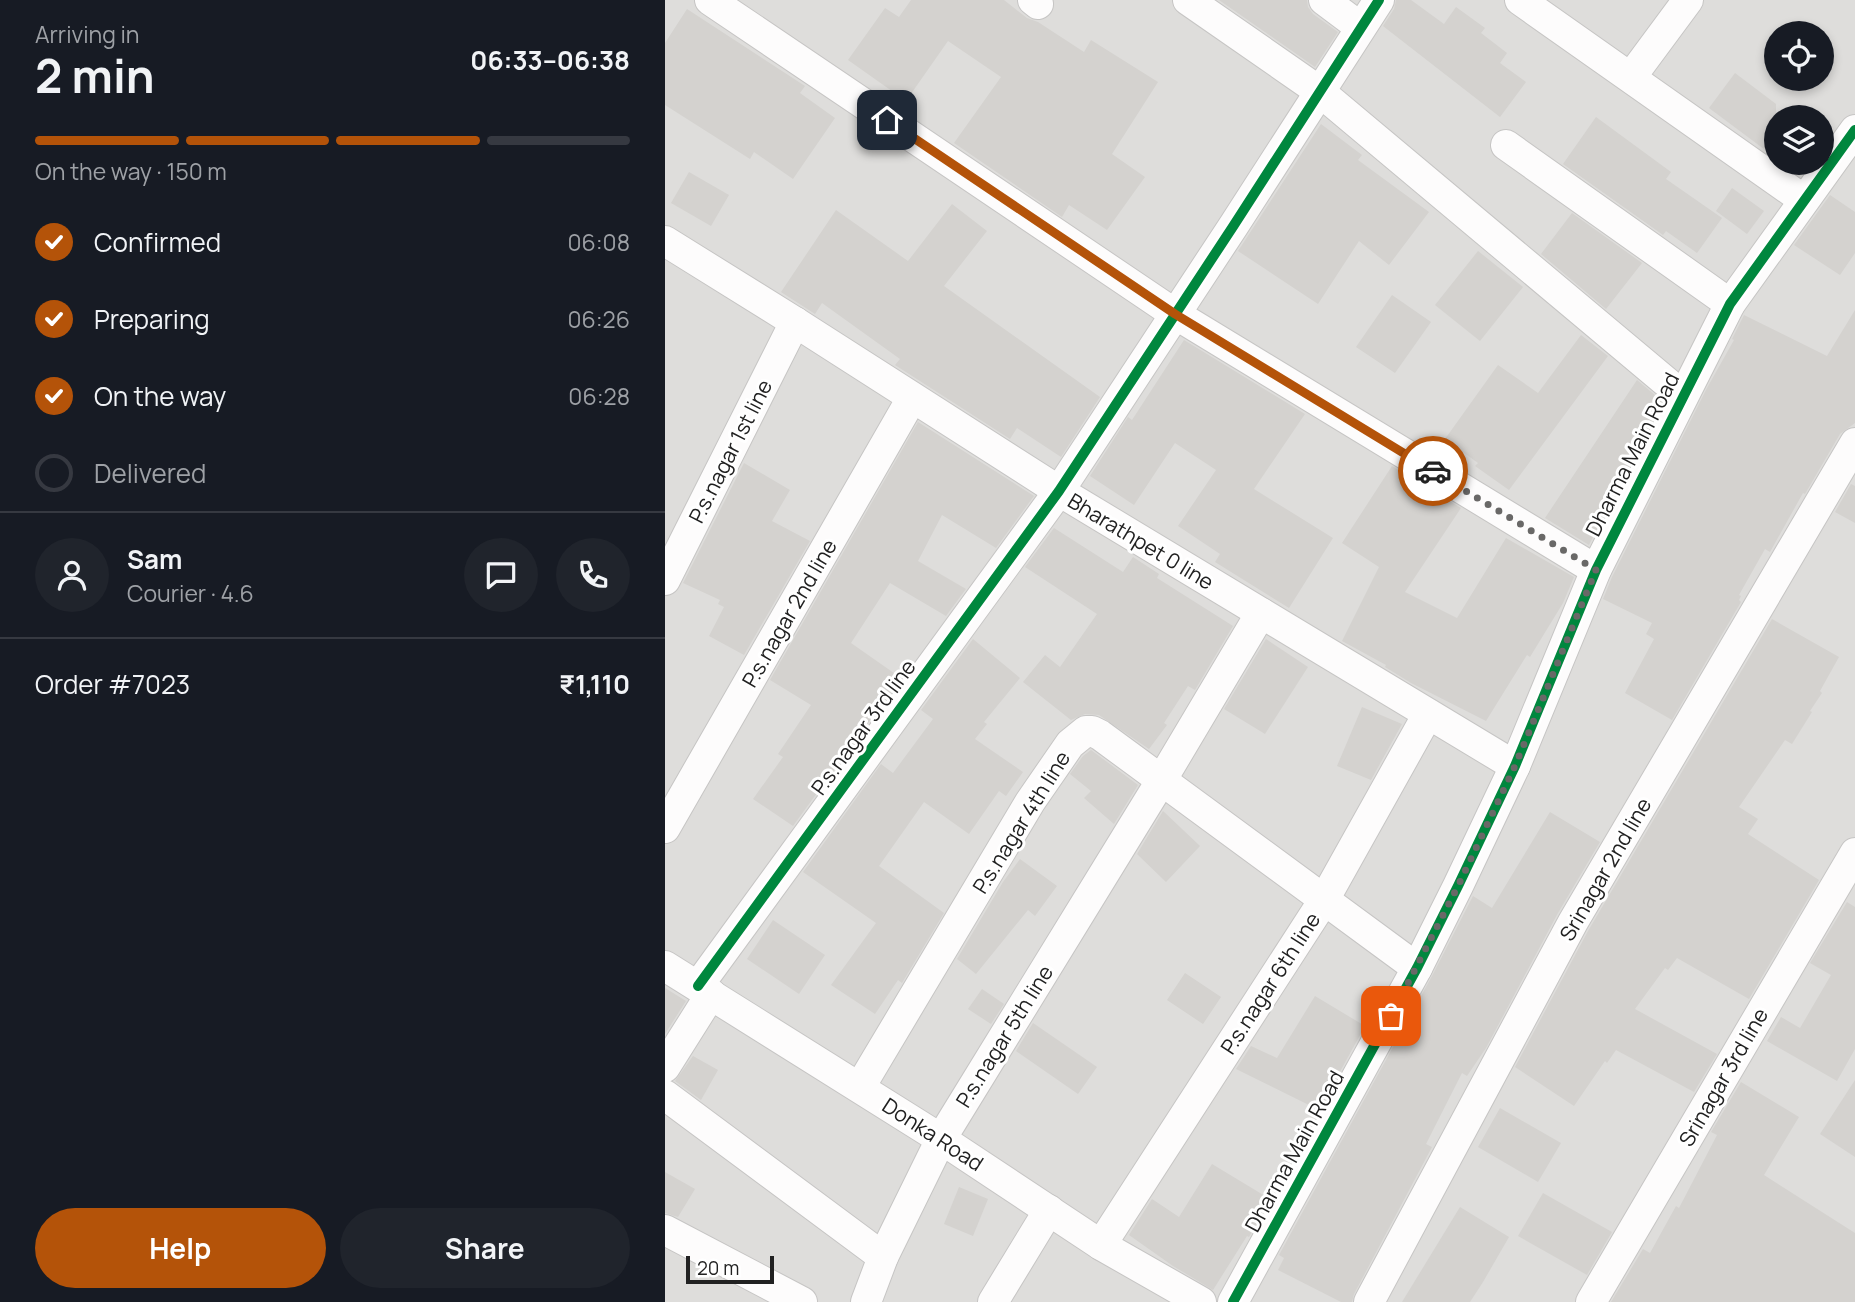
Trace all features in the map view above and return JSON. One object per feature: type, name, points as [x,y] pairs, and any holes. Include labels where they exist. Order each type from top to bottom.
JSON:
[{"type":"street","points":[[710,0],[1175,314],[1596,570]]},
{"type":"street","points":[[1188,0],[1319,91],[1683,396]]},
{"type":"street","points":[[1324,0],[1360,27]]},
{"type":"street","name":"P.s.nagar 3rd line","points":[[665,1067],[704,990],[1059,491],[1379,0]]},
{"type":"street","points":[[1520,0],[1804,200]]},
{"type":"street","points":[[1631,77],[1688,0]]},
{"type":"street","name":"Dharma Main Road","points":[[1233,1302],[1417,968],[1515,766],[1596,570],[1730,304],[1855,130]]},
{"type":"street","points":[[1506,145],[1730,304]]},
{"type":"street","name":"Bharathpet 0 line","points":[[665,242],[1059,491],[1515,766]]},
{"type":"street","name":"P.s.nagar 1st line","points":[[665,580],[795,322]]},
{"type":"street","name":"P.s.nagar 2nd line","points":[[665,828],[912,398]]},
{"type":"street","name":"Srinagar 2nd line","points":[[1369,1302],[1573,922],[1855,443]]},
{"type":"street","name":"P.s.nagar 5th line","points":[[866,1302],[883,1256],[941,1139],[1261,613]]},
{"type":"street","name":"P.s.nagar 6th line","points":[[1101,1245],[1324,900],[1428,714]]},
{"type":"street","name":"P.s.nagar 4th line","points":[[860,1087],[1030,802],[1070,744],[1086,732],[1092,731],[1417,968]]},
{"type":"street","name":"Srinagar 3rd line","points":[[1591,1302],[1855,853]]},
{"type":"street","name":"Donka Road","points":[[665,966],[860,1087],[1101,1245],[1201,1302]]},
{"type":"street","points":[[665,1096],[883,1256]]},
{"type":"street","points":[[993,1302],[1049,1210]]},
{"type":"street","points":[[665,1230],[801,1302]]},
{"type":"shaded area","points":[[665,0],[1855,0],[1855,1302],[665,1302]]},
{"type":"building","points":[[911,0],[1004,0],[1027,18],[1038,22],[1084,52],[1091,40],[1158,82],[1112,154],[1145,177],[1107,230],[1069,205],[1062,217],[954,143],[1001,77],[948,41],[906,101],[848,60],[885,8],[899,17]]},
{"type":"building","points":[[1219,0],[1307,0],[1313,14],[1338,32],[1315,67]]},
{"type":"building","points":[[1396,0],[1411,0],[1444,24],[1456,7],[1485,28],[1481,33],[1507,53],[1500,63],[1526,82],[1500,117],[1383,26],[1394,9]]},
{"type":"building","points":[[687,9],[805,86],[800,93],[835,118],[793,179],[754,152],[750,159],[665,105],[665,43]]},
{"type":"building","points":[[1735,73],[1776,104],[1764,105],[1764,149],[1709,108]]},
{"type":"building","points":[[1596,117],[1671,172],[1666,179],[1722,218],[1697,253],[1666,231],[1663,235],[1563,164]]},
{"type":"building","points":[[1321,124],[1362,155],[1358,160],[1429,212],[1389,265],[1359,241],[1318,304],[1238,251]]},
{"type":"building","points":[[689,172],[729,195],[711,226],[671,203]]},
{"type":"building","points":[[1732,188],[1764,211],[1747,234],[1716,211]]},
{"type":"building","points":[[1830,195],[1855,212],[1855,253],[1840,275],[1794,245]]},
{"type":"building","points":[[952,204],[987,231],[944,286],[1100,397],[1061,457],[1017,428],[1010,439],[895,365],[900,359],[822,303],[815,314],[781,292],[836,210],[908,261]]},
{"type":"building","points":[[1572,213],[1642,263],[1606,309],[1541,254]]},
{"type":"building","points":[[1478,251],[1523,287],[1480,341],[1435,305]]},
{"type":"building","points":[[1392,295],[1431,322],[1395,373],[1356,347]]},
{"type":"building","points":[[1855,310],[1855,423],[1840,434],[1770,552],[1765,549],[1739,595],[1741,602],[1672,720],[1625,693],[1654,639],[1646,634],[1652,623],[1603,599],[1612,577],[1734,340],[1732,339],[1744,315],[1827,356]]},
{"type":"building","points":[[1581,335],[1608,356],[1509,490],[1475,466],[1478,463],[1445,439],[1498,365],[1538,393]]},
{"type":"building","points":[[1184,340],[1305,414],[1254,489],[1333,538],[1289,608],[1215,562],[1220,554],[1178,526],[1216,470],[1175,443],[1134,505],[1090,476],[1128,417],[1132,420]]},
{"type":"building","points":[[1637,380],[1662,401],[1589,545],[1545,518]]},
{"type":"building","points":[[918,422],[1034,496],[996,548],[942,515],[918,561],[966,589],[946,616],[890,583],[851,643],[901,678],[793,826],[753,799],[783,757],[778,754],[811,705],[770,680]]},
{"type":"building","points":[[744,463],[790,490],[772,521],[810,541],[744,655],[709,636],[724,607],[718,604],[720,600],[683,583]]},
{"type":"building","points":[[1392,466],[1461,508],[1405,592],[1457,618],[1506,538],[1574,577],[1563,603],[1530,657],[1527,655],[1486,721],[1411,683],[1385,667],[1386,665],[1342,641],[1379,567],[1342,543]]},
{"type":"building","points":[[1851,484],[1855,486],[1855,523],[1835,512]]},
{"type":"building","points":[[1054,528],[1123,572],[1133,557],[1159,574],[1157,578],[1233,626],[1195,690],[1188,686],[1164,723],[1167,725],[1149,749],[1099,715],[1085,714],[1071,720],[1023,682],[1045,655],[1060,667],[1097,614],[1025,567]]},
{"type":"building","points":[[1772,619],[1839,657],[1810,711],[1812,712],[1792,744],[1785,740],[1739,807],[1758,819],[1748,834],[1819,880],[1749,999],[1677,958],[1668,970],[1665,968],[1635,1009],[1717,1054],[1694,1092],[1616,1050],[1607,1063],[1605,1061],[1574,1106],[1515,1067],[1588,931]]},
{"type":"building","points":[[973,639],[1020,678],[984,722],[987,724],[975,739],[1023,772],[1006,796],[999,791],[969,834],[924,802],[879,866],[944,913],[902,983],[898,980],[875,1014],[831,985],[876,923],[803,872],[881,764],[893,773],[933,719],[921,710]]},
{"type":"building","points":[[1266,639],[1308,667],[1265,734],[1224,709]]},
{"type":"building","points":[[1362,707],[1402,724],[1371,780],[1337,766]]},
{"type":"building","points":[[1091,750],[1138,785],[1114,824],[1084,798],[1091,791],[1070,774]]},
{"type":"building","points":[[1163,811],[1200,846],[1166,882],[1137,854]]},
{"type":"building","points":[[1550,812],[1600,842],[1558,913],[1486,1048],[1467,1076],[1462,1073],[1426,1144],[1432,1147],[1352,1302],[1341,1302],[1278,1270],[1284,1258],[1279,1255],[1473,896],[1492,908]]},
{"type":"building","points":[[1020,859],[1057,886],[1035,916],[1028,910],[976,974],[957,959],[1003,882]]},
{"type":"building","points":[[1847,902],[1855,907],[1855,1049],[1837,1081],[1767,1041],[1781,1017],[1800,1028],[1831,975],[1810,963]]},
{"type":"building","points":[[773,920],[825,955],[799,994],[747,959]]},
{"type":"building","points":[[1185,973],[1221,997],[1203,1024],[1167,1000]]},
{"type":"building","points":[[665,988],[686,1001],[665,1034]]},
{"type":"building","points":[[982,989],[1004,1004],[991,1024],[968,1009]]},
{"type":"building","points":[[1315,996],[1365,1026],[1319,1110],[1236,1069],[1251,1046],[1277,1058]]},
{"type":"building","points":[[1033,1023],[1097,1067],[1078,1094],[1016,1051]]},
{"type":"building","points":[[693,1056],[718,1070],[701,1100],[675,1081]]},
{"type":"building","points":[[1855,1080],[1855,1157],[1820,1134]]},
{"type":"building","points":[[1741,1082],[1799,1117],[1764,1175],[1855,1233],[1855,1302],[1611,1302],[1643,1249],[1650,1253],[1676,1206],[1679,1208],[1717,1135],[1711,1132]]},
{"type":"building","points":[[1500,1108],[1561,1143],[1538,1182],[1478,1147]]},
{"type":"building","points":[[1212,1164],[1270,1199],[1249,1237],[1247,1236],[1213,1290],[1129,1235],[1152,1199],[1179,1217]]},
{"type":"building","points":[[665,1172],[695,1189],[678,1217],[665,1213]]},
{"type":"building","points":[[959,1187],[988,1199],[973,1236],[944,1224]]},
{"type":"building","points":[[1543,1193],[1612,1232],[1587,1275],[1518,1236]]},
{"type":"building","points":[[1460,1207],[1509,1237],[1483,1282],[1470,1302],[1402,1302]]},
{"type":"cycle path","points":[[698,986],[1059,491],[1379,0]]},
{"type":"cycle path","points":[[1233,1302],[1417,968],[1458,886],[1515,766],[1596,570],[1730,304],[1855,130]]},
{"type":"way so far","points":[[1391,1016],[1458,886],[1515,766],[1596,570],[1433,471]]},
{"type":"route","points":[[887,120],[1175,314],[1433,471]]}]
